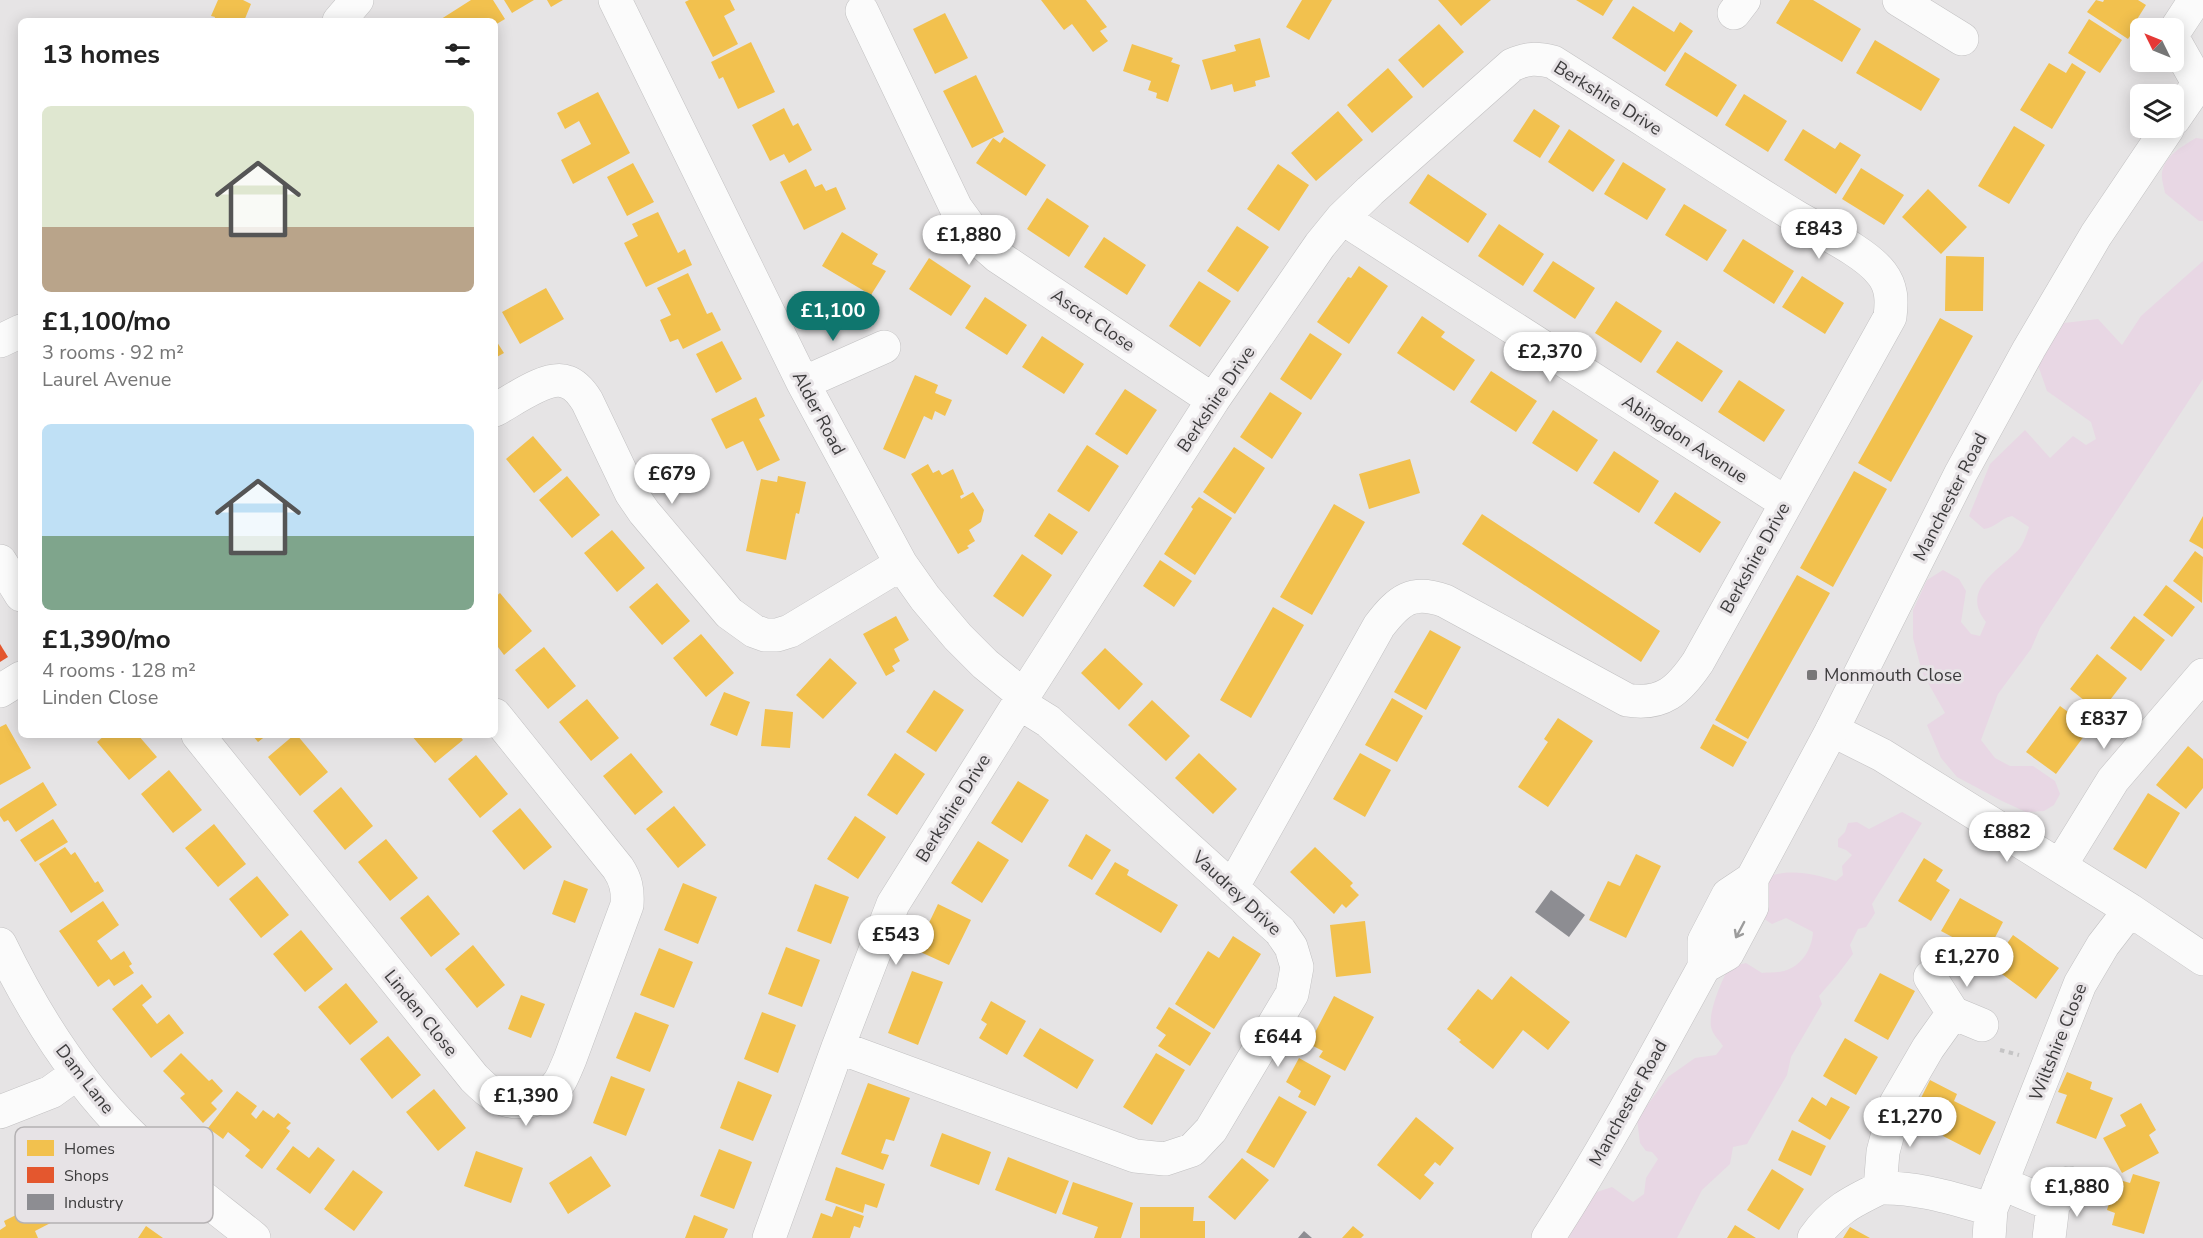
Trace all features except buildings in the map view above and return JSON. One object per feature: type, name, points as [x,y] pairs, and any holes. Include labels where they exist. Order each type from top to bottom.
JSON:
[{"type":"street","points":[[342,18],[357,0]]},
{"type":"street","name":"Alder Road","points":[[615,0],[803,383],[901,564],[925,598],[958,637],[1021,699]]},
{"type":"street","points":[[1899,0],[1962,39]]},
{"type":"street","points":[[2183,18],[2195,0]]},
{"type":"street","name":"Ascot Close","points":[[867,4],[956,208],[980,241],[997,256],[1214,400]]},
{"type":"street","points":[[2184,55],[2201,80],[2184,105]]},
{"type":"street","name":"Berkshire Drive","points":[[769,1238],[893,904],[1021,699],[1214,400],[1320,245],[1342,218],[1370,190],[1512,65],[1525,59],[1539,58],[1553,62],[1861,255],[1882,273],[1889,286],[1892,301],[1890,317],[1698,662],[1675,691],[1659,699],[1642,703],[1628,700],[1444,601],[1430,595],[1417,595],[1404,600],[1379,626],[1232,888]]},
{"type":"street","name":"Manchester Road","points":[[1548,1238],[1620,1119],[1704,967],[1727,954],[1752,907],[1752,879],[1832,730],[1961,473],[2023,360],[2096,235],[2161,138]]},
{"type":"street","name":"Abingdon Avenue","points":[[1342,218],[1786,503]]},
{"type":"street","points":[[0,341],[18,332]]},
{"type":"street","points":[[803,383],[884,347]]},
{"type":"street","points":[[498,408],[542,384],[555,380],[567,381],[579,390],[587,401],[631,493],[644,512],[729,613],[754,631],[765,635],[777,635],[790,631],[901,564]]},
{"type":"street","points":[[0,561],[18,589]]},
{"type":"street","points":[[2060,866],[2113,780],[2203,675]]},
{"type":"street","points":[[0,691],[18,680]]},
{"type":"street","name":"Vaudrey Drive","points":[[838,1047],[1135,1156],[1165,1159],[1192,1150],[1211,1130],[1292,994],[1297,966],[1291,947],[1280,931],[1021,699]]},
{"type":"street","name":"Linden Close","points":[[200,738],[474,1078],[498,1097],[524,1102],[538,1099],[549,1093],[560,1082],[627,905],[628,892],[618,868],[498,719]]},
{"type":"street","points":[[1832,730],[1882,755],[2130,910],[2203,959]]},
{"type":"street","name":"Wiltshire Close","points":[[1994,1210],[2080,984],[2092,963],[2130,910]]},
{"type":"street","name":"Dam Lane","points":[[0,944],[23,991],[76,1074],[123,1127]]},
{"type":"street","points":[[1880,1188],[1883,1152],[1896,1103],[1928,1048],[1968,1019],[1930,977]]},
{"type":"street","points":[[0,1112],[51,1092],[76,1074]]},
{"type":"street","points":[[1814,1238],[1829,1219],[1846,1204],[1880,1188],[1922,1190],[1994,1210],[2061,1194],[2049,1238]]},
{"type":"street","name":"Dam Lane","points":[[213,1205],[254,1238]]},
{"type":"path","points":[[1968,1019],[1984,1045],[2048,1064]]},
{"type":"shaded area","points":[[2196,138],[2203,139],[2203,221],[2199,221],[2165,193],[2162,178],[2166,161]]},
{"type":"shaded area","points":[[2203,261],[2203,379],[2040,628],[2031,649],[1998,694],[1981,740],[1995,758],[2010,766],[2033,766],[2055,781],[2060,794],[2054,805],[2044,811],[2026,812],[1957,777],[1941,758],[1927,725],[1945,713],[1922,672],[1913,638],[1913,610],[1927,580],[1943,570],[1959,579],[1966,591],[1961,622],[1971,634],[1980,636],[1986,622],[1979,610],[1977,599],[1980,589],[1994,572],[2020,548],[2029,527],[2012,516],[1984,529],[1969,516],[1990,464],[2025,430],[2050,458],[2073,436],[2086,445],[2096,439],[2091,422],[2047,391],[2038,365],[2064,323],[2098,319],[2122,345],[2141,316]]},
{"type":"shaded area","points":[[1902,812],[1922,823],[1872,904],[1875,913],[1866,927],[1858,929],[1850,945],[1853,954],[1819,996],[1822,1004],[1791,1057],[1787,1075],[1747,1144],[1733,1147],[1730,1164],[1702,1190],[1677,1238],[1569,1238],[1575,1224],[1597,1192],[1612,1187],[1633,1202],[1644,1194],[1646,1178],[1658,1159],[1652,1152],[1646,1151],[1640,1143],[1637,1119],[1668,1077],[1695,1058],[1716,1055],[1723,1046],[1712,1030],[1711,1016],[1729,967],[1746,963],[1762,973],[1784,971],[1798,964],[1809,949],[1813,932],[1786,918],[1772,924],[1758,915],[1765,878],[1792,872],[1836,881],[1843,875],[1842,866],[1852,855],[1838,847],[1838,839],[1845,832],[1848,823],[1857,822],[1869,829]]},
{"type":"place","name":"Monmouth Close","points":[[1812,675]]}]
